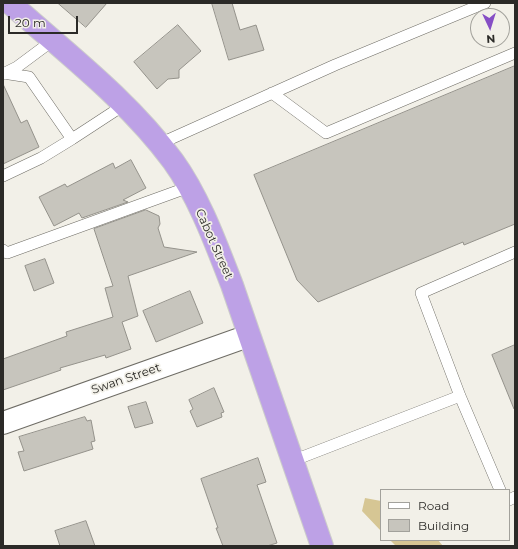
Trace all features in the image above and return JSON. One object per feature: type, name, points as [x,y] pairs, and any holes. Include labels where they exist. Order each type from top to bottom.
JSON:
[{"type":"highway","name":"Cabot Street","points":[[10,3],[124,104],[174,162],[189,187],[218,250],[232,285],[248,336],[322,546]]},
{"type":"street","name":"Swan Street","points":[[3,423],[248,336]]},
{"type":"lane","points":[[159,144],[272,93],[485,3]]},
{"type":"lane","points":[[3,73],[17,66],[52,41]]},
{"type":"lane","points":[[272,93],[326,133],[515,53]]},
{"type":"lane","points":[[3,73],[29,77],[72,139]]},
{"type":"lane","points":[[3,176],[41,158],[124,104]]},
{"type":"lane","points":[[3,250],[7,252],[189,187]]},
{"type":"lane","points":[[500,489],[460,396],[421,293],[515,252]]},
{"type":"lane","points":[[292,462],[460,396]]},
{"type":"shaded area","points":[[365,498],[380,501],[380,530],[362,511]]},
{"type":"shaded area","points":[[391,541],[439,541],[443,546],[396,546]]},
{"type":"building","points":[[58,3],[107,3],[86,27]]},
{"type":"building","points":[[212,3],[232,3],[240,30],[256,25],[264,50],[229,60]]},
{"type":"building","points":[[178,25],[201,51],[179,70],[179,78],[168,79],[157,89],[134,62]]},
{"type":"building","points":[[515,66],[515,224],[464,245],[463,242],[318,302],[297,280],[254,175]]},
{"type":"building","points":[[3,84],[21,123],[27,120],[39,147],[3,164]]},
{"type":"building","points":[[131,160],[146,188],[123,200],[128,202],[82,218],[79,213],[54,226],[39,197],[65,184],[67,187],[113,163],[115,168]]},
{"type":"building","points":[[146,210],[159,216],[160,224],[158,228],[164,247],[197,252],[128,276],[138,316],[122,322],[131,349],[106,358],[105,355],[60,368],[61,370],[3,390],[3,359],[67,336],[66,332],[113,317],[105,288],[113,286],[94,229]]},
{"type":"building","points":[[45,259],[54,283],[34,291],[25,266]]},
{"type":"building","points":[[190,291],[203,323],[156,342],[143,311]]},
{"type":"building","points":[[515,345],[515,409],[514,409],[492,355]]},
{"type":"building","points":[[214,388],[224,412],[221,413],[222,417],[197,427],[190,411],[193,409],[189,400]]},
{"type":"building","points":[[146,402],[153,423],[135,428],[128,407]]},
{"type":"building","points":[[85,417],[87,421],[91,420],[95,441],[91,442],[93,449],[24,471],[18,452],[24,451],[19,437]]},
{"type":"building","points":[[258,458],[266,482],[257,485],[277,543],[267,546],[223,546],[201,479]]},
{"type":"building","points":[[86,521],[95,546],[60,546],[55,531]]}]
